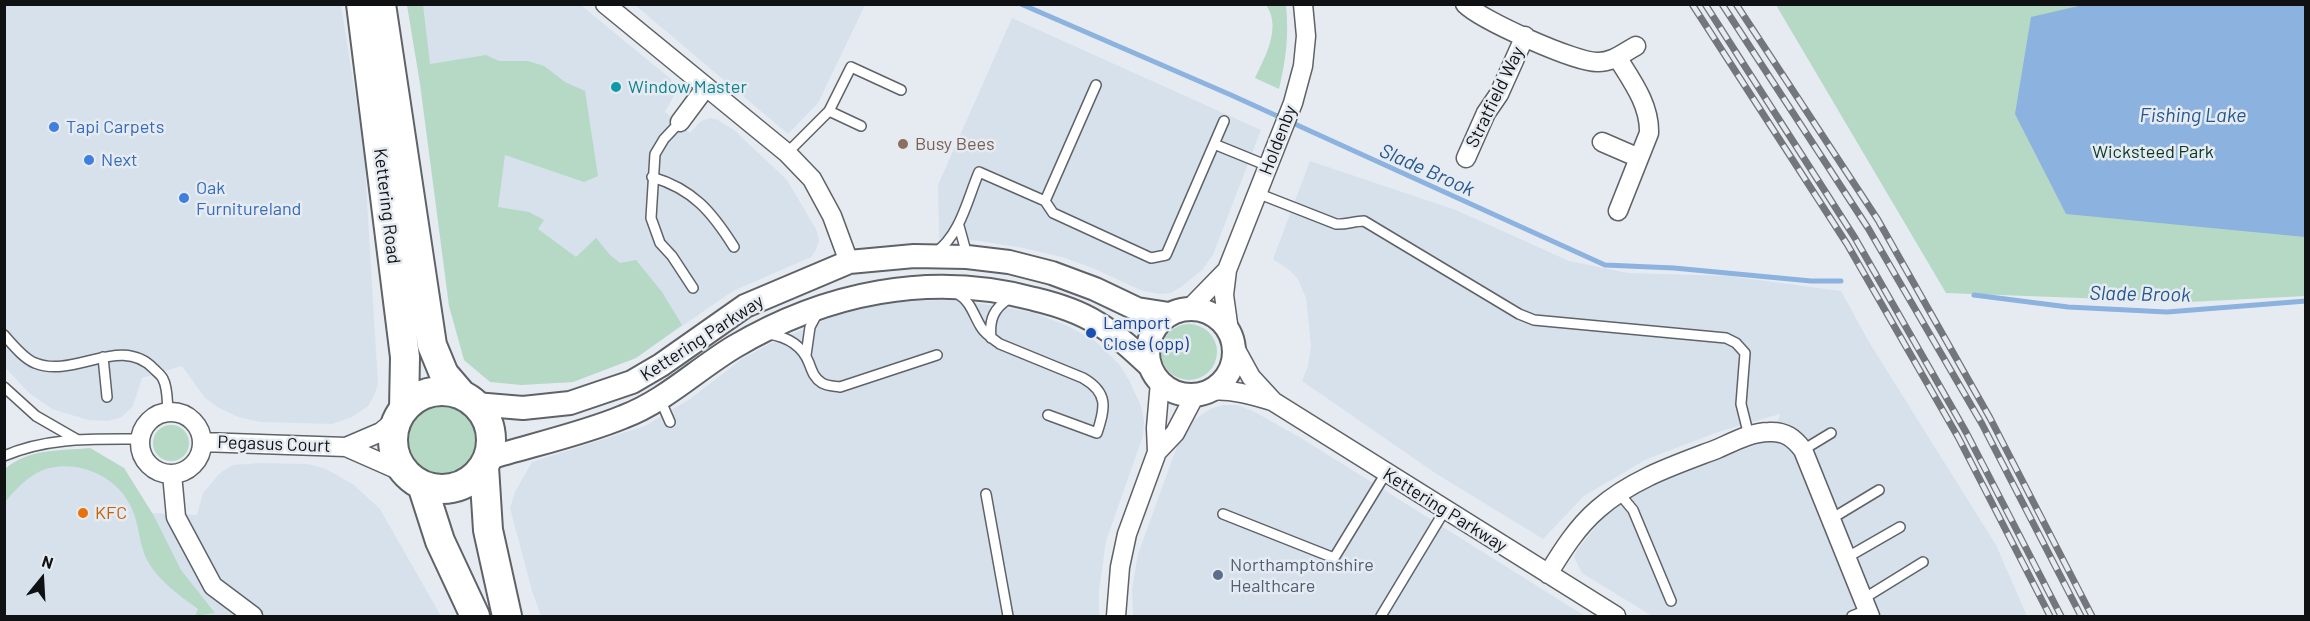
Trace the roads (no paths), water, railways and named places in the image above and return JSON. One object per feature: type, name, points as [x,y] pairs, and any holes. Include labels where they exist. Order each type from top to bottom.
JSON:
[{"type":"main road","name":"Kettering Road","points":[[361,4],[405,357],[401,413]]},
{"type":"main road","name":"Kettering Road","points":[[381,4],[432,345],[444,374],[469,399]]},
{"type":"main road","points":[[414,479],[435,489],[450,489],[475,478],[486,463],[492,444],[490,429],[485,415],[469,399],[446,391],[430,393],[416,399],[401,413],[394,431],[393,446],[397,460],[414,479],[440,542],[475,616]]},
{"type":"main road","points":[[486,463],[488,530],[507,616]]},
{"type":"street","points":[[605,4],[787,153],[812,179],[832,216],[849,262]]},
{"type":"street","name":"Holdenby","points":[[1232,339],[1224,295],[1227,270],[1293,103],[1303,66],[1306,36],[1303,4]]},
{"type":"street","name":"Stratfield Way","points":[[1465,4],[1480,16],[1579,60],[1594,63],[1610,62],[1636,46]]},
{"type":"street","name":"Stratfield Way","points":[[1466,158],[1486,113],[1499,94],[1525,36]]},
{"type":"street","points":[[1617,57],[1648,110],[1649,134],[1618,212]]},
{"type":"street","points":[[680,122],[706,87]]},
{"type":"street","points":[[1602,142],[1639,158]]},
{"type":"street","name":"Kettering Parkway","points":[[469,399],[523,408],[570,404],[632,382],[661,365],[745,306],[849,262],[930,256],[967,256],[1009,262],[1052,273],[1095,289],[1137,309],[1179,311]]},
{"type":"street","name":"Holdenby","points":[[1179,311],[1227,270]]},
{"type":"street","points":[[486,463],[623,418],[660,399],[734,347],[755,336],[840,299],[892,288],[946,285],[1017,294],[1060,306],[1095,322],[1127,344],[1155,374],[1176,392],[1203,393]]},
{"type":"street","points":[[1116,616],[1120,567],[1127,534],[1157,452],[1203,393],[1222,382],[1234,359],[1232,339],[1222,322],[1212,314],[1201,310],[1179,311],[1158,324],[1150,337],[1147,351],[1155,374],[1157,452]]},
{"type":"street","name":"Kettering Parkway","points":[[1232,339],[1251,377],[1274,402],[1616,616]]},
{"type":"street","name":"Kettering Parkway","points":[[1203,393],[1223,390],[1274,402]]},
{"type":"street","points":[[168,411],[181,413],[192,420],[199,430],[202,442],[200,454],[194,465],[183,472],[171,474],[158,472],[147,464],[141,453],[139,439],[148,420],[168,411]]},
{"type":"street","name":"Pegasus Court","points":[[346,447],[381,432],[401,413]]},
{"type":"street","points":[[1548,574],[1580,528],[1596,510],[1618,492],[1647,477],[1749,436],[1768,432],[1785,433],[1803,450],[1846,558],[1863,610]]},
{"type":"street","name":"Pegasus Court","points":[[202,442],[346,447],[414,479]]},
{"type":"street","points":[[171,474],[176,518],[213,586],[253,616]]},
{"type":"lane","points":[[787,153],[829,111],[851,68],[901,90]]},
{"type":"lane","points":[[1045,201],[1096,86]]},
{"type":"lane","points":[[829,111],[861,126]]},
{"type":"lane","points":[[930,256],[944,246],[958,226],[979,172],[1045,201],[1053,213],[1151,258],[1166,255],[1224,121]]},
{"type":"lane","points":[[680,122],[658,146],[655,154],[651,218],[660,243],[672,256],[693,288]]},
{"type":"lane","points":[[1214,144],[1268,166]]},
{"type":"lane","points":[[652,177],[670,182],[693,195],[717,220],[734,247]]},
{"type":"lane","points":[[1257,193],[1335,224],[1346,225],[1364,221],[1519,314],[1534,320],[1726,338],[1736,343],[1745,353],[1741,404],[1749,436]]},
{"type":"lane","points":[[958,226],[967,256]]},
{"type":"lane","points":[[946,285],[967,299],[981,329],[991,338],[1000,344],[1083,378],[1095,384],[1101,393],[1103,414],[1097,433],[1048,415]]},
{"type":"lane","points":[[991,338],[990,326],[994,312],[1000,304],[1017,294]]},
{"type":"lane","points":[[806,355],[810,327],[816,315],[826,305]]},
{"type":"lane","points":[[755,336],[768,334],[780,336],[796,344],[806,355],[814,376],[824,385],[840,387],[937,355]]},
{"type":"lane","points":[[4,335],[33,363],[52,367],[69,366],[111,355],[129,356],[148,363],[163,379],[168,411]]},
{"type":"lane","points":[[103,357],[107,397]]},
{"type":"lane","points":[[4,387],[36,416],[76,439]]},
{"type":"lane","points":[[660,399],[670,422]]},
{"type":"lane","points":[[1803,450],[1831,433]]},
{"type":"lane","points":[[4,456],[42,444],[76,439],[139,439]]},
{"type":"lane","points":[[1223,514],[1334,558],[1386,473]]},
{"type":"lane","points":[[1831,519],[1879,490]]},
{"type":"lane","points":[[1618,492],[1633,510],[1671,601]]},
{"type":"lane","points":[[986,494],[1008,616]]},
{"type":"lane","points":[[1382,616],[1445,510]]},
{"type":"lane","points":[[1846,558],[1900,527]]},
{"type":"lane","points":[[1863,610],[1923,562]]},
{"type":"water","name":"Fishing Lake","points":[[2087,4],[2305,5],[2305,237],[2066,214],[2015,114],[2031,17]]},
{"type":"waterway","name":"Slade Brook","points":[[1021,4],[1231,95],[1605,265],[1674,268],[1811,281],[1841,281]]},
{"type":"waterway","name":"Slade Brook","points":[[1974,295],[2068,307],[2167,312],[2306,301]]},
{"type":"railway","points":[[1692,4],[1847,244],[1958,437],[2050,616]]},
{"type":"railway","points":[[1705,4],[1855,238],[1966,432],[2061,616]]},
{"type":"railway","points":[[1722,4],[1868,228],[1982,424],[2081,616]]},
{"type":"railway","points":[[1736,4],[1878,220],[1990,418],[2092,616]]},
{"type":"place","name":"Window Master","points":[[616,87]]},
{"type":"place","name":"Tapi Carpets","points":[[54,127]]},
{"type":"place","name":"Busy Bees","points":[[903,144]]},
{"type":"place","name":"Next","points":[[89,160]]},
{"type":"place","name":"Oak Furnitureland","points":[[184,198]]},
{"type":"place","name":"Lamport Close (opp)","points":[[1091,333]]},
{"type":"place","name":"KFC","points":[[83,513]]},
{"type":"place","name":"Northamptonshire Healthcare","points":[[1218,575]]},
{"type":"park label","name":"Wicksteed Park","points":[[2153,152]]}]
